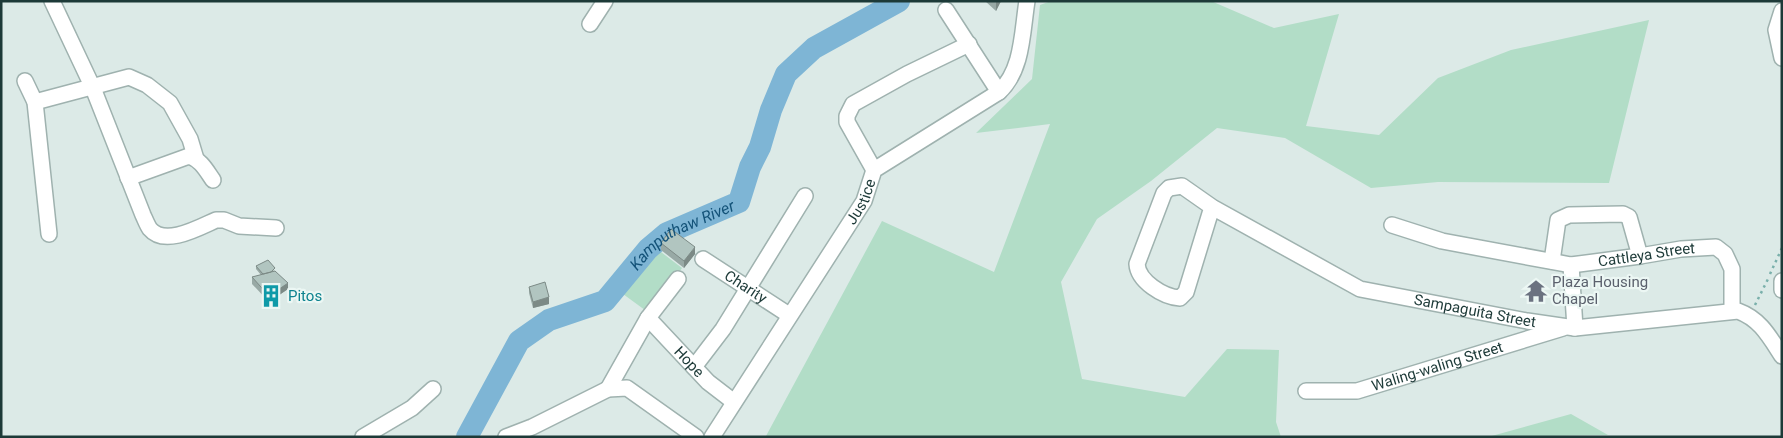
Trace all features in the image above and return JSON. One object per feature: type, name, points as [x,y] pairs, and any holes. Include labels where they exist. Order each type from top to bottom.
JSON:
[{"type":"street","points":[[52,1],[93,88],[143,215],[151,230],[159,235],[168,236],[216,220],[224,220],[239,226],[276,228]]},
{"type":"street","points":[[590,24],[605,1]]},
{"type":"street","name":"Justice","points":[[712,437],[864,201],[874,170],[999,92],[1014,75],[1027,1]]},
{"type":"street","points":[[946,10],[999,92]]},
{"type":"street","points":[[1782,11],[1776,30],[1782,58]]},
{"type":"street","points":[[874,170],[847,122],[847,116],[853,104],[907,74],[969,44]]},
{"type":"street","points":[[35,102],[129,77],[147,86],[170,103],[190,139],[196,158],[213,180]]},
{"type":"street","points":[[25,80],[35,102],[49,234]]},
{"type":"street","points":[[128,178],[181,157],[189,156],[196,158]]},
{"type":"street","name":"Sampaguita Street","points":[[1212,207],[1186,292],[1180,298],[1172,298],[1143,280],[1138,272],[1137,264],[1164,193],[1169,188],[1182,186],[1212,207],[1360,289],[1571,327],[1732,311],[1751,316]]},
{"type":"street","points":[[694,367],[723,329],[805,196]]},
{"type":"street","points":[[1552,261],[1558,220],[1569,215],[1623,214],[1629,217],[1640,256]]},
{"type":"street","name":"Cattleya Street","points":[[1392,225],[1442,242],[1571,265],[1681,249],[1716,247],[1725,254],[1732,269],[1732,311]]},
{"type":"street","name":"Charity","points":[[703,259],[746,289],[790,316]]},
{"type":"street","points":[[1571,265],[1571,327]]},
{"type":"street","points":[[608,389],[648,318],[678,279]]},
{"type":"street","points":[[1782,281],[1782,290]]},
{"type":"street","points":[[1751,316],[1763,327],[1782,356]]},
{"type":"street","name":"Hope","points":[[648,318],[708,382],[734,402]]},
{"type":"street","name":"Waling-waling Street","points":[[1306,390],[1357,391],[1571,327]]},
{"type":"street","points":[[506,437],[532,427],[608,389],[627,388],[696,437]]},
{"type":"street","points":[[363,437],[412,408],[433,390]]},
{"type":"path","points":[[1751,316],[1782,248]]},
{"type":"green space","points":[[1051,1],[1211,1],[1274,28],[1339,14],[1306,126],[1379,135],[1438,78],[1511,50],[1649,20],[1609,183],[1438,182],[1371,188],[1285,138],[1217,128],[1151,181],[1097,219],[1061,282],[1082,379],[1185,397],[1227,349],[1279,350],[1276,422],[1281,437],[767,437],[882,221],[994,272],[1050,124],[976,133],[1032,79],[1040,5]]},
{"type":"green space","points":[[657,249],[682,268],[649,313],[623,294]]},
{"type":"green space","points":[[1571,414],[1608,435],[1488,437]]},
{"type":"building","points":[[671,229],[695,247],[684,261],[661,243]]},
{"type":"building","points":[[268,260],[275,268],[271,272],[263,274],[256,266]]},
{"type":"building","points":[[275,271],[288,283],[269,296],[252,277]]},
{"type":"building","points":[[545,282],[549,297],[533,302],[529,287]]},
{"type":"waterway","name":"Kamputhaw River","points":[[467,437],[519,341],[549,320],[605,301],[648,249],[667,233],[739,202],[750,167],[760,147],[771,110],[786,74],[814,48],[899,1]]},
{"type":"place","name":"Plaza Housing Chapel","points":[[1536,291]]},
{"type":"place","name":"Pitos","points":[[271,296]]}]
